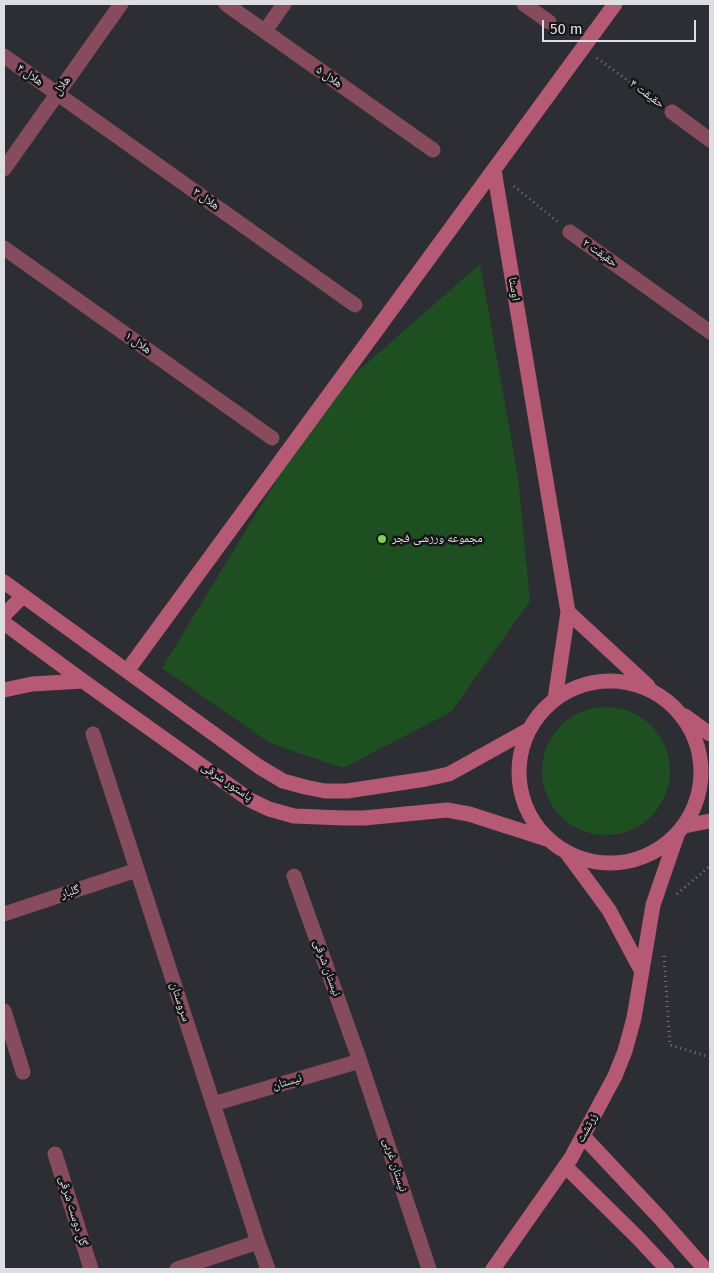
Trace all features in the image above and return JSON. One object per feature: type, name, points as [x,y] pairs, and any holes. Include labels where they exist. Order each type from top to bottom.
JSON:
[{"type":"main road","points":[[127,671],[615,4]]},
{"type":"main road","name":"اوستا","points":[[494,170],[568,612],[555,699]]},
{"type":"main road","points":[[4,582],[258,766],[283,780],[305,787],[325,791],[348,791],[449,774],[528,730]]},
{"type":"main road","points":[[4,615],[23,596]]},
{"type":"main road","points":[[568,612],[657,694],[678,712],[710,734]]},
{"type":"main road","name":"پاستور شرقی","points":[[4,624],[250,800],[269,809],[294,816],[343,818],[364,818],[447,810],[469,814],[547,839]]},
{"type":"main road","points":[[4,690],[32,684],[82,681]]},
{"type":"main road","points":[[657,694],[632,684],[605,681],[579,686],[555,699],[540,713],[528,730],[519,758],[519,788],[529,815],[547,839],[567,853],[589,861],[613,864],[637,860],[658,850],[681,830],[696,804],[701,780],[700,756],[692,733],[678,712]]},
{"type":"main road","points":[[681,830],[710,821]]},
{"type":"main road","name":"زرتشت","points":[[494,1269],[565,1166],[615,1076],[625,1051],[634,1018],[652,905],[681,830]]},
{"type":"main road","points":[[567,853],[609,910],[641,970]]},
{"type":"main road","points":[[583,1136],[705,1269]]},
{"type":"main road","points":[[565,1166],[667,1269]]},
{"type":"street","name":"هلال","points":[[4,169],[121,4]]},
{"type":"street","name":"هلال ۵","points":[[226,4],[433,150]]},
{"type":"street","points":[[264,31],[284,4]]},
{"type":"street","points":[[524,4],[549,22]]},
{"type":"street","name":"هلال ۴","points":[[4,56],[57,94]]},
{"type":"street","name":"هلال ۳","points":[[57,94],[354,305]]},
{"type":"street","name":"حقیقت ۴","points":[[672,112],[710,140]]},
{"type":"street","name":"حقیقت ۲","points":[[570,232],[710,332]]},
{"type":"street","name":"هلال ۱","points":[[4,248],[272,438]]},
{"type":"street","name":"سروستان","points":[[93,734],[268,1269]]},
{"type":"street","name":"گلبار","points":[[4,914],[137,870]]},
{"type":"street","name":"نیستان شرقی","points":[[294,876],[360,1061]]},
{"type":"street","points":[[4,1011],[23,1072]]},
{"type":"street","name":"نیستان","points":[[213,1104],[360,1061]]},
{"type":"street","name":"نیستان غربی","points":[[360,1061],[429,1269]]},
{"type":"street","name":"گل دوست شرقی","points":[[55,1154],[91,1269]]},
{"type":"street","points":[[177,1269],[258,1242]]},
{"type":"path","name":"حقیقت ۴","points":[[583,48],[672,112]]},
{"type":"path","name":"حقیقت ۲","points":[[494,170],[570,232]]},
{"type":"path","points":[[672,901],[677,893],[710,866]]},
{"type":"path","points":[[663,947],[670,1045],[710,1056]]},
{"type":"green space","name":"مجموعه ورزشی فجر","points":[[480,264],[518,477],[530,601],[451,712],[343,768],[270,743],[162,668],[326,399]]},
{"type":"green space","points":[[606,707],[630,712],[651,726],[665,747],[670,771],[665,795],[651,816],[630,830],[606,835],[582,830],[561,816],[547,795],[542,771],[547,747],[561,726],[582,712]]},
{"type":"place","name":"مجموعه ورزشی فجر","points":[[382,539]]}]
